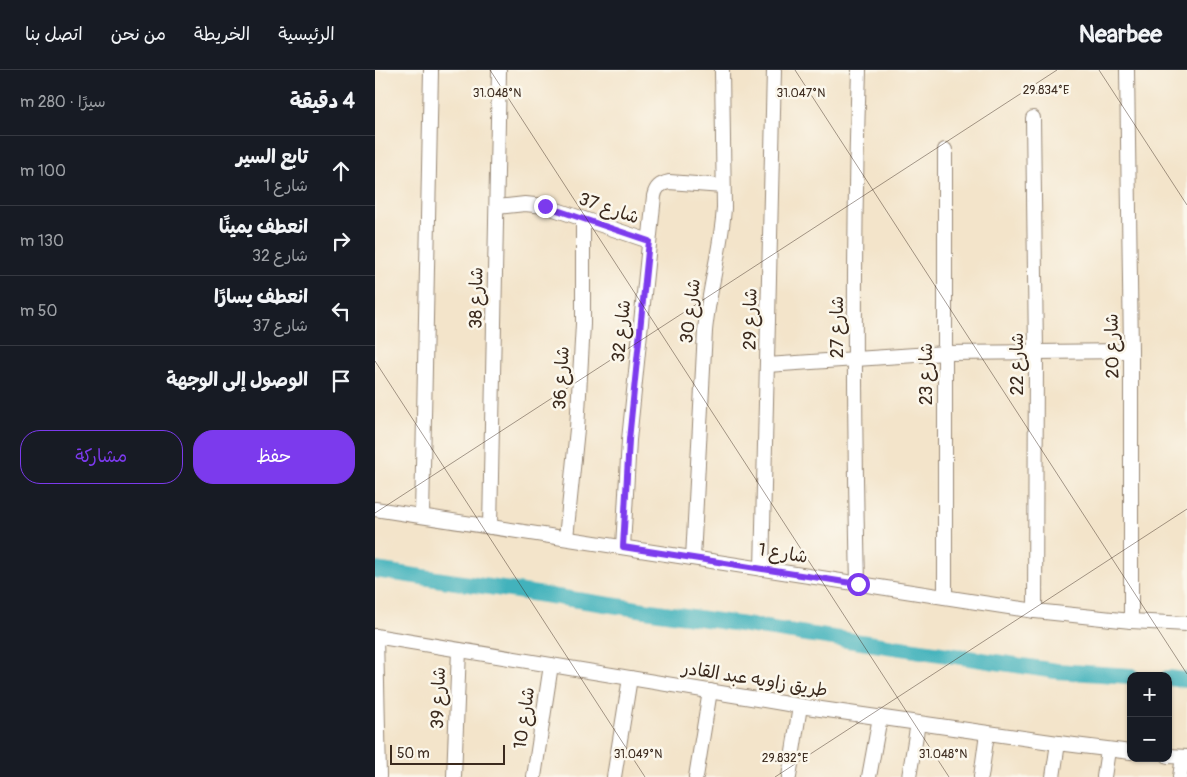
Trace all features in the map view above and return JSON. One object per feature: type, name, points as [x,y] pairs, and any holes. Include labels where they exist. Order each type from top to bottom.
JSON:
[{"type":"street","points":[[422,516],[431,70]]},
{"type":"street","name":"شارع 38","points":[[490,527],[499,70]]},
{"type":"street","name":"شارع 30","points":[[693,558],[705,331],[722,230],[722,70]]},
{"type":"street","name":"شارع 29","points":[[762,569],[774,70]]},
{"type":"street","name":"شارع 27","points":[[858,584],[855,435],[855,175],[859,70]]},
{"type":"street","name":"شارع 20","points":[[1127,70],[1131,351],[1131,621]]},
{"type":"street","name":"شارع 22","points":[[1033,118],[1036,352],[1035,611]]},
{"type":"street","name":"شارع 23","points":[[945,150],[945,597]]},
{"type":"street","name":"شارع 32","points":[[623,547],[629,440],[653,196],[661,184],[669,182],[723,186]]},
{"type":"street","name":"شارع 37","points":[[497,207],[535,204],[545,206],[649,241]]},
{"type":"street","name":"شارع 36","points":[[566,538],[577,429],[581,362],[583,219]]},
{"type":"street","points":[[767,365],[945,353],[1131,351]]},
{"type":"street","name":"شارع 1","points":[[375,509],[1035,611],[1131,621],[1187,624]]},
{"type":"street","points":[[375,636],[379,777]]},
{"type":"street","name":"طريق زاويه عبد القادر","points":[[375,636],[800,706],[1127,752]]},
{"type":"street","name":"شارع 39","points":[[454,777],[459,650]]},
{"type":"street","name":"شارع 10","points":[[535,777],[551,665]]},
{"type":"street","points":[[614,777],[630,678]]},
{"type":"street","points":[[696,777],[710,691]]},
{"type":"street","points":[[789,777],[800,706]]},
{"type":"street","points":[[869,777],[880,717]]},
{"type":"street","points":[[909,777],[918,723]]},
{"type":"street","points":[[981,777],[987,733]]},
{"type":"street","points":[[1053,777],[1058,743]]},
{"type":"street","points":[[1104,777],[1108,750]]},
{"type":"street","points":[[1172,756],[1185,757],[1180,777]]},
{"type":"waterway","points":[[375,570],[1056,671],[1127,676]]},
{"type":"waterway","points":[[1172,678],[1187,680]]},
{"type":"route","points":[[545,206],[649,241],[629,440],[623,547],[858,584]]}]
